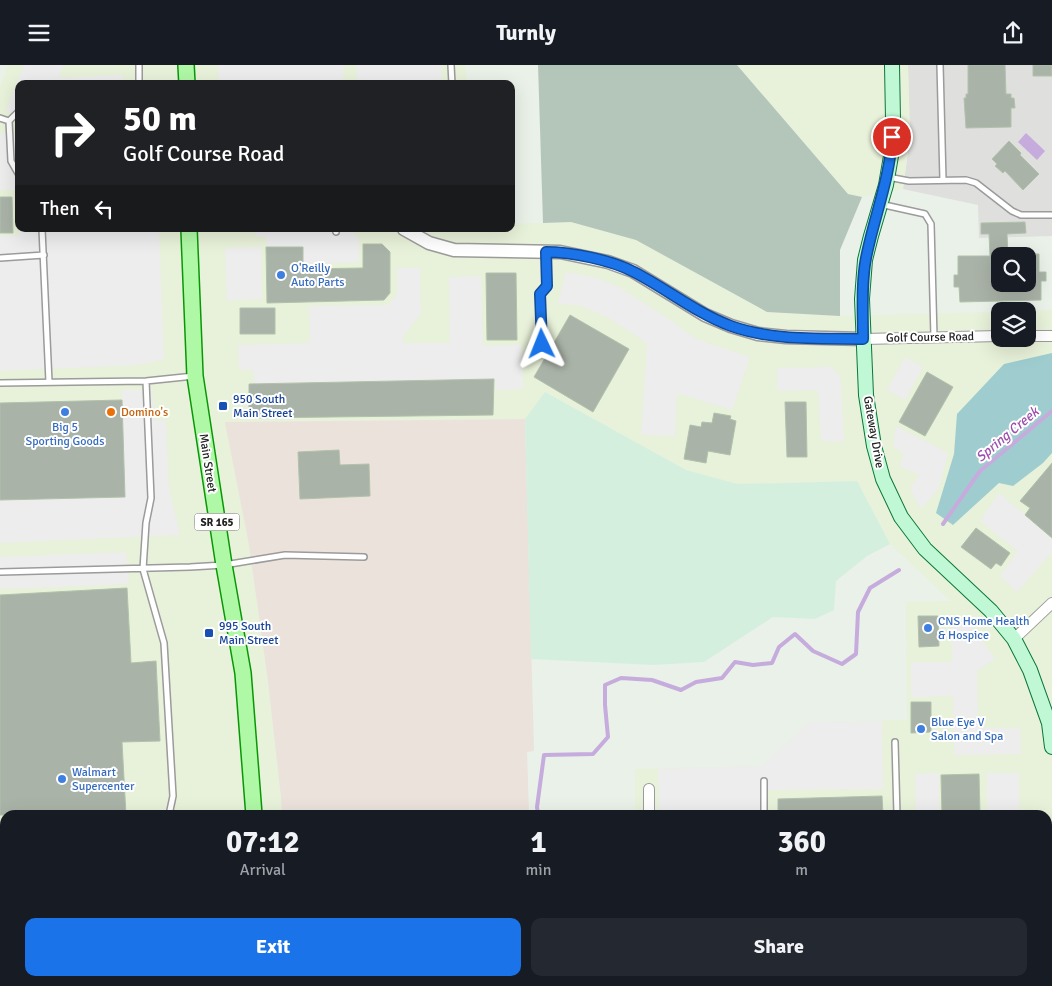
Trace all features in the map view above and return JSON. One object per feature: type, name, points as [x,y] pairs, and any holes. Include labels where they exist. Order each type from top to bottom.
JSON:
[{"type":"main road","points":[[186,65],[187,80]]},
{"type":"main road","name":"Gateway Drive","points":[[892,65],[893,119],[891,156],[865,261],[862,299],[866,395],[874,446],[882,479],[901,517],[925,549],[991,611],[1014,639],[1030,669],[1049,723],[1052,747]]},
{"type":"main road","name":"Main Street","points":[[189,232],[195,376],[224,565],[243,673],[254,810]]},
{"type":"street","name":"Golf Course Road","points":[[409,232],[429,243],[454,250],[560,252],[608,262],[633,271],[705,315],[758,334],[786,337],[863,339],[991,336]]},
{"type":"street","points":[[1036,336],[1052,336]]},
{"type":"street","points":[[1014,639],[1052,603]]},
{"type":"street","points":[[649,789],[649,810]]},
{"type":"lane","points":[[139,65],[139,80]]},
{"type":"lane","points":[[451,65],[452,80]]},
{"type":"lane","points":[[940,65],[943,181]]},
{"type":"lane","points":[[15,115],[9,121],[11,161],[15,168]]},
{"type":"lane","points":[[0,118],[9,121]]},
{"type":"lane","points":[[887,177],[909,181],[966,180],[976,183],[1012,211],[1021,215],[1052,215]]},
{"type":"lane","points":[[880,204],[925,214],[931,224],[934,337]]},
{"type":"lane","points":[[42,232],[49,382]]},
{"type":"lane","points":[[542,344],[540,294],[547,286],[546,252]]},
{"type":"lane","points":[[0,258],[44,255]]},
{"type":"lane","points":[[0,383],[146,381],[195,376]]},
{"type":"lane","points":[[146,381],[151,498],[146,523],[143,569],[164,643],[173,796],[170,810]]},
{"type":"lane","points":[[0,572],[224,565],[285,555],[364,557]]},
{"type":"lane","points":[[895,742],[897,810]]},
{"type":"lane","points":[[764,781],[764,810]]},
{"type":"shaded area","points":[[8,65],[465,65],[467,80],[15,80],[15,232],[515,232],[515,224],[571,222],[636,240],[767,312],[840,316],[991,312],[991,347],[1036,347],[1036,310],[1052,310],[1052,810],[635,810],[635,769],[762,766],[810,722],[907,720],[906,602],[951,601],[890,544],[857,481],[737,484],[686,470],[545,392],[525,419],[226,422],[249,545],[268,681],[282,810],[0,810],[0,86]]},
{"type":"shaded area","points":[[24,65],[63,65],[59,78],[123,75],[124,80],[18,80]]},
{"type":"shaded area","points":[[218,65],[344,65],[343,80],[219,80]]},
{"type":"shaded area","points":[[356,65],[441,65],[442,80],[357,80]]},
{"type":"shaded area","points":[[538,65],[737,65],[848,194],[862,197],[840,250],[840,316],[767,312],[636,240],[571,222],[543,223]]},
{"type":"shaded area","points":[[737,65],[908,65],[910,136],[903,189],[862,197],[848,194]]},
{"type":"shaded area","points":[[908,65],[1052,65],[1052,236],[979,238],[978,205],[903,189],[910,136]]},
{"type":"shaded area","points":[[15,88],[15,114],[6,111]]},
{"type":"shaded area","points":[[15,133],[15,190],[0,190],[0,134]]},
{"type":"shaded area","points":[[1026,133],[1045,151],[1037,160],[1018,142]]},
{"type":"shaded area","points":[[19,232],[159,232],[164,359],[139,365],[0,371],[0,236],[19,235]]},
{"type":"shaded area","points":[[255,232],[353,232],[359,239],[359,262],[303,264],[266,247],[267,237],[255,236]]},
{"type":"shaded area","points":[[261,247],[262,299],[227,300],[225,248]]},
{"type":"shaded area","points":[[397,268],[420,268],[421,314],[403,336],[403,343],[450,343],[449,277],[481,276],[483,346],[522,345],[523,389],[495,390],[494,379],[254,384],[253,370],[239,370],[238,345],[310,343],[309,306],[388,305],[397,295]]},
{"type":"shaded area","points":[[566,272],[599,278],[622,289],[696,339],[750,357],[732,410],[677,393],[675,436],[641,435],[647,343],[607,317],[578,305],[558,304]]},
{"type":"shaded area","points":[[1052,353],[1052,453],[1043,463],[1013,486],[999,483],[953,525],[936,513],[954,454],[957,414],[1004,364]]},
{"type":"shaded area","points":[[905,357],[923,367],[905,400],[887,390]]},
{"type":"shaded area","points":[[830,367],[838,373],[841,382],[844,442],[821,441],[818,390],[777,391],[777,368]]},
{"type":"shaded area","points":[[152,389],[154,420],[166,421],[169,488],[180,535],[0,543],[0,500],[125,497],[122,390]]},
{"type":"shaded area","points":[[545,392],[686,470],[737,484],[857,481],[890,544],[867,556],[836,581],[834,610],[815,619],[773,617],[704,662],[653,665],[531,659],[525,419]]},
{"type":"shaded area","points":[[525,419],[534,751],[527,752],[529,810],[282,810],[268,681],[249,545],[225,422]]},
{"type":"shaded area","points":[[896,426],[948,453],[939,488],[921,509],[910,489],[919,475],[899,466],[904,454],[893,446]]},
{"type":"shaded area","points":[[999,493],[1052,538],[1052,552],[1017,592],[1000,576],[1018,551],[980,521]]},
{"type":"shaded area","points":[[126,552],[129,584],[0,589],[0,557]]},
{"type":"shaded area","points":[[952,621],[968,621],[995,659],[977,671],[978,728],[1020,728],[1021,754],[954,755],[953,696],[911,697],[911,662],[952,662]]},
{"type":"shaded area","points":[[882,721],[883,789],[767,790],[767,810],[659,810],[658,769],[762,766],[810,722]]},
{"type":"shaded area","points":[[939,773],[939,810],[916,810],[915,774]]},
{"type":"shaded area","points":[[987,773],[1019,773],[1019,810],[987,810]]},
{"type":"building","points":[[968,65],[1005,65],[1006,94],[1011,94],[1011,98],[1014,98],[1015,108],[1011,108],[1011,127],[966,128],[964,98],[968,94]]},
{"type":"building","points":[[1033,65],[1052,65],[1052,76],[1033,76]]},
{"type":"building","points":[[1009,141],[1039,174],[1023,190],[1005,171],[1003,173],[995,166],[997,164],[992,159]]},
{"type":"building","points":[[0,197],[12,197],[13,233],[0,233]]},
{"type":"building","points":[[1025,222],[1026,233],[1007,234],[1008,247],[991,247],[991,292],[1036,292],[1036,254],[1039,254],[1039,272],[1046,272],[1046,281],[1041,281],[1041,300],[960,302],[959,287],[954,287],[954,275],[958,275],[958,256],[990,256],[989,234],[981,234],[981,223]]},
{"type":"building","points":[[363,244],[382,244],[390,252],[390,293],[384,300],[267,303],[266,247],[303,247],[303,269],[363,268]]},
{"type":"building","points":[[486,273],[516,273],[517,340],[487,340]]},
{"type":"building","points":[[240,308],[275,308],[275,334],[240,334]]},
{"type":"building","points":[[570,315],[629,349],[593,412],[534,377]]},
{"type":"building","points":[[927,372],[953,387],[925,436],[899,422]]},
{"type":"building","points":[[494,379],[493,415],[249,418],[249,384]]},
{"type":"building","points":[[122,400],[125,497],[0,500],[0,403]]},
{"type":"building","points":[[785,402],[806,402],[807,457],[787,457]]},
{"type":"building","points":[[714,413],[731,416],[730,419],[736,421],[730,455],[708,451],[706,463],[684,459],[690,425],[701,427],[702,422],[712,423]]},
{"type":"building","points":[[339,450],[340,465],[369,464],[370,496],[300,499],[298,452]]},
{"type":"building","points":[[1052,463],[1052,538],[1025,515],[1030,508],[1020,501]]},
{"type":"building","points":[[976,528],[1010,553],[1001,566],[996,563],[991,569],[961,547]]},
{"type":"building","name":"Walmart Supercenter","points":[[127,588],[131,663],[156,661],[160,741],[122,742],[126,810],[0,810],[0,595]]},
{"type":"building","points":[[918,616],[938,616],[939,646],[919,647]]},
{"type":"building","points":[[911,702],[931,702],[931,732],[911,733]]},
{"type":"building","points":[[979,774],[980,810],[942,810],[941,775]]},
{"type":"building","points":[[882,796],[883,810],[778,810],[778,799]]},
{"type":"waterway","name":"Spring Creek","points":[[943,524],[980,471],[1052,411]]},
{"type":"waterway","name":"Spring Creek","points":[[537,810],[544,755],[593,754],[608,737],[605,685],[621,678],[652,680],[681,690],[696,682],[722,678],[735,662],[753,665],[772,663],[779,647],[795,634],[813,651],[842,664],[856,654],[858,612],[870,588],[899,570]]},
{"type":"place","name":"O'Reilly Auto Parts","points":[[281,275]]},
{"type":"place","name":"950 South Main Street","points":[[223,406]]},
{"type":"place","name":"Big 5 Sporting Goods","points":[[65,412]]},
{"type":"place","name":"Domino's","points":[[111,412]]},
{"type":"place","name":"CNS Home Health & Hospice","points":[[928,628]]},
{"type":"place","name":"995 South Main Street","points":[[209,633]]},
{"type":"place","name":"Blue Eye V Salon and Spa","points":[[921,729]]},
{"type":"place","name":"Walmart Supercenter","points":[[62,779]]},
{"type":"route","points":[[542,344],[540,294],[547,286],[546,252],[560,252],[582,256],[608,262],[633,271],[705,315],[758,334],[786,337],[863,339],[862,299],[865,261],[886,185],[892,137]]}]
